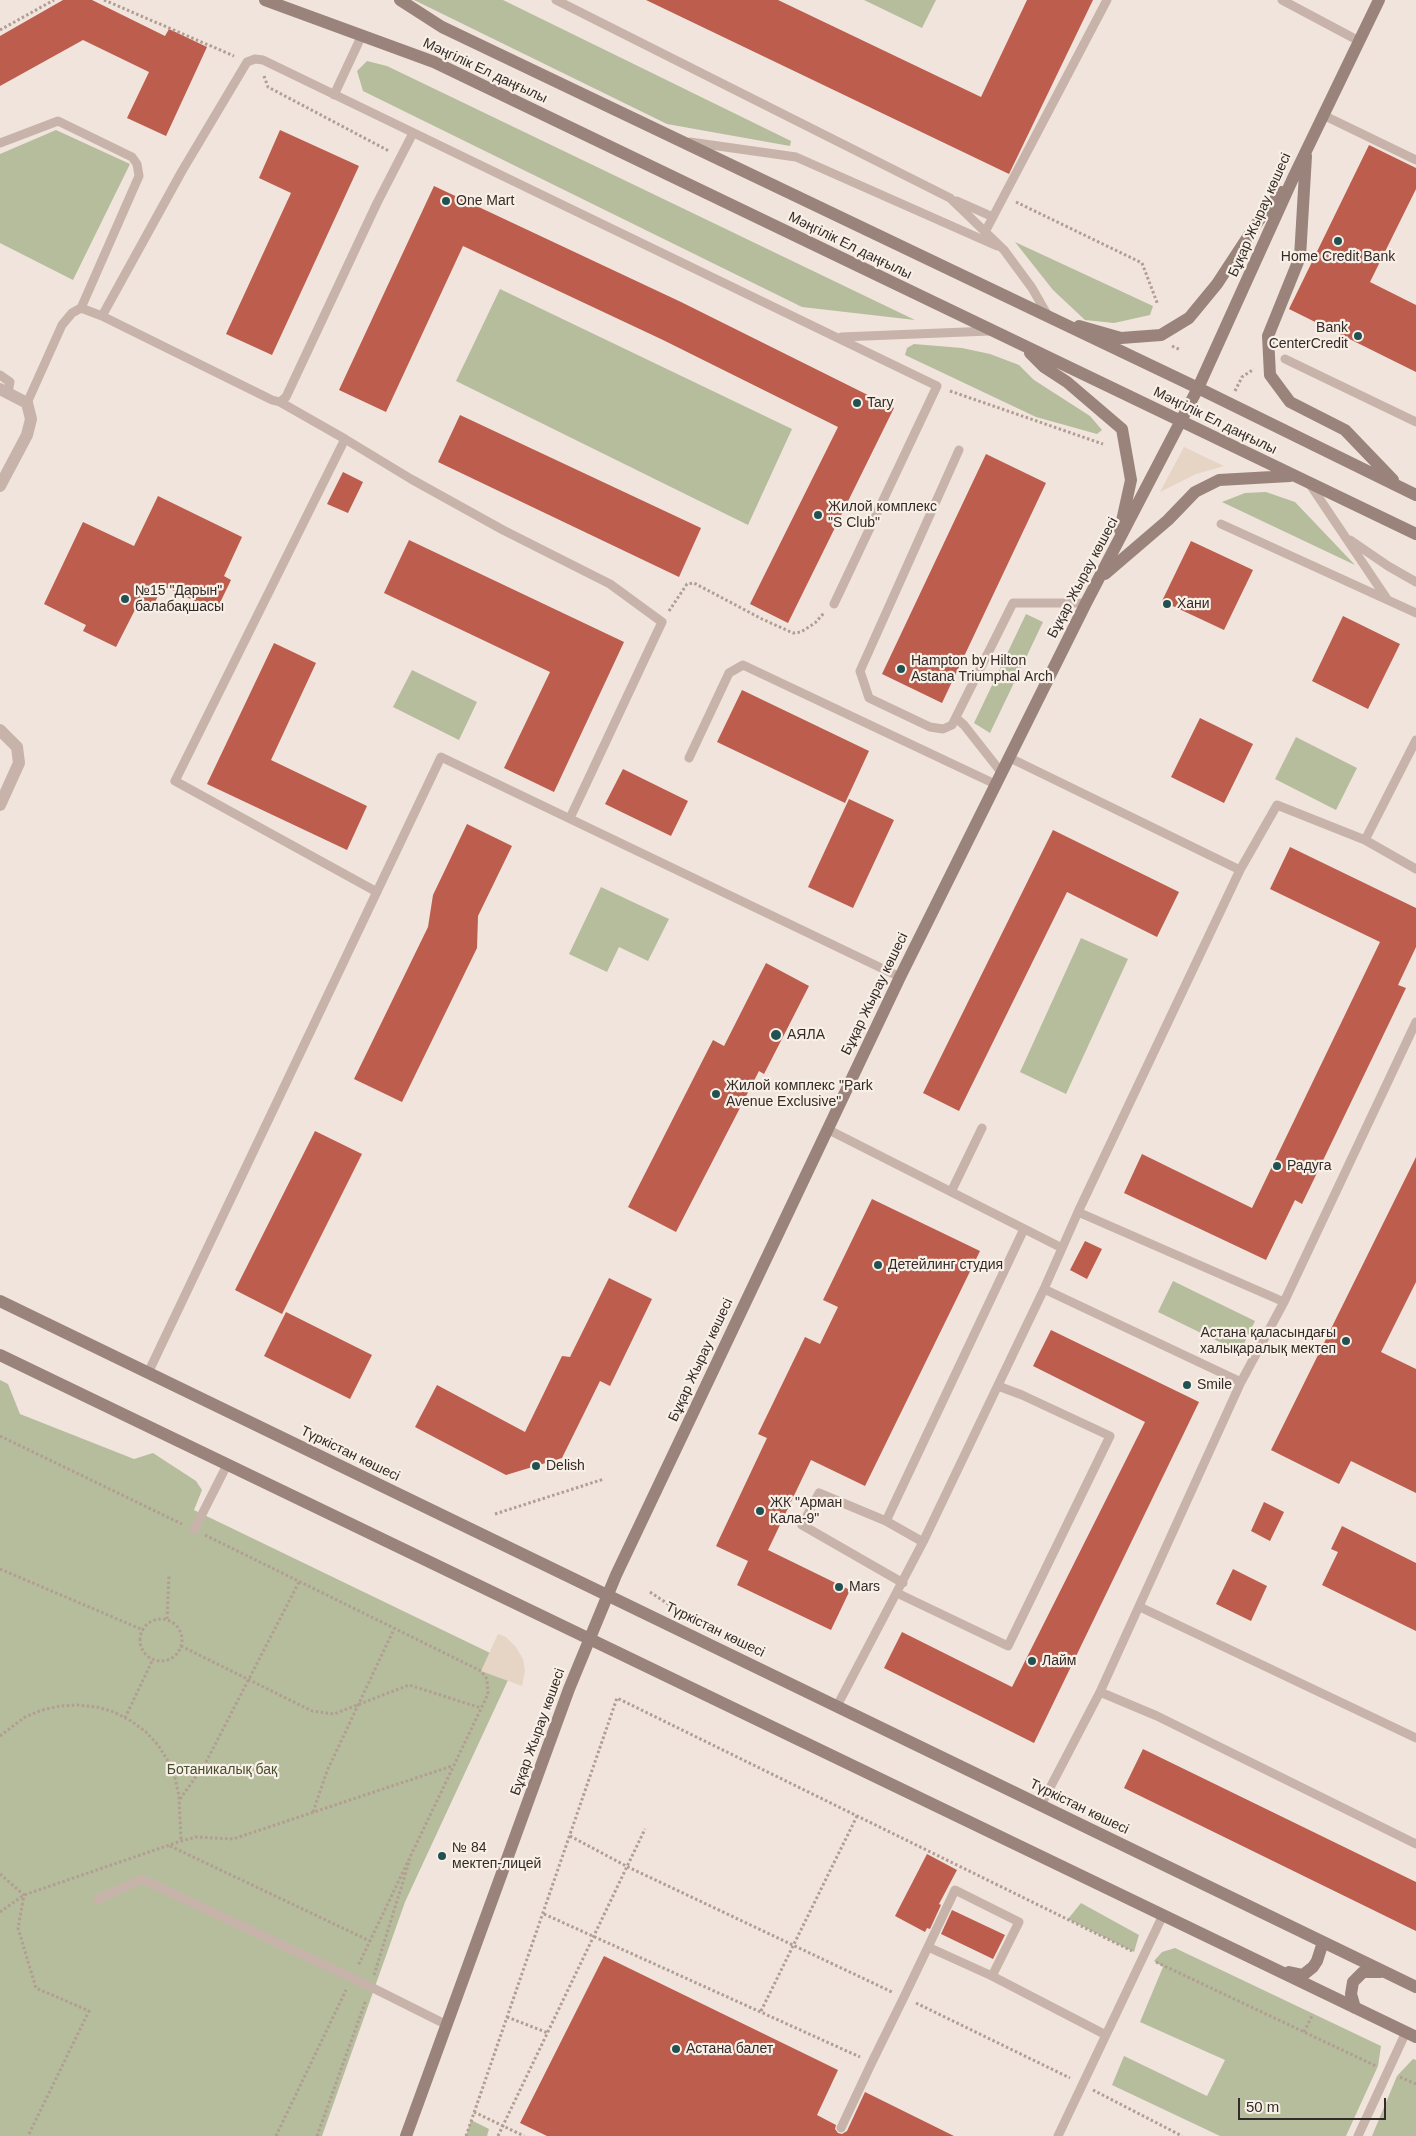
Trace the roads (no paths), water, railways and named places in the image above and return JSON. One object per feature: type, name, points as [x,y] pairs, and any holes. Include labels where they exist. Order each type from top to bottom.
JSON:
[{"type":"main road","name":"Мәңгілік Ел даңғылы","points":[[265,0],[434,62],[1416,534]]},
{"type":"main road","name":"Мәңгілік Ел даңғылы","points":[[400,0],[442,27],[1409,490]]},
{"type":"main road","name":"Бұқар Жырау көшесі","points":[[406,2136],[569,1689],[608,1595],[900,976],[1086,602],[1198,388],[1306,150],[1379,0]]},
{"type":"main road","points":[[1306,150],[1300,258],[1268,336],[1270,375],[1290,402],[1345,430],[1409,490]]},
{"type":"main road","points":[[1049,318],[1121,338],[1161,335],[1165,333],[1189,318],[1218,284],[1260,220],[1294,176]]},
{"type":"main road","points":[[1018,343],[1044,367],[1066,382],[1122,429],[1131,480],[1116,547]]},
{"type":"main road","points":[[1099,578],[1168,520],[1195,492],[1219,480],[1294,476]]},
{"type":"main road","name":"Түркістан көшесі","points":[[0,1301],[1416,1988]]},
{"type":"main road","points":[[0,1355],[1411,2034]]},
{"type":"main road","points":[[1274,1968],[1303,1975],[1313,1967],[1323,1942]]},
{"type":"main road","points":[[1355,2008],[1352,1994],[1353,1982],[1363,1972],[1386,1973]]},
{"type":"street","points":[[0,486],[27,435],[31,419],[27,403],[4,391]]},
{"type":"street","points":[[0,730],[17,747],[19,763],[0,805]]},
{"type":"lane","points":[[556,0],[950,198],[992,217]]},
{"type":"lane","points":[[985,232],[1107,0]]},
{"type":"lane","points":[[1282,0],[1359,41]]},
{"type":"lane","points":[[334,95],[362,36]]},
{"type":"lane","points":[[102,316],[182,171],[247,62],[255,59],[263,60],[937,386],[834,604]]},
{"type":"lane","points":[[1323,116],[1416,160]]},
{"type":"lane","points":[[0,143],[58,121],[132,158],[136,164],[139,176],[81,308],[72,313],[62,325],[27,403]]},
{"type":"lane","points":[[280,402],[286,397],[400,157],[414,133]]},
{"type":"lane","points":[[680,141],[796,157],[1004,250]]},
{"type":"lane","points":[[950,198],[1004,250],[1032,288],[1049,318]]},
{"type":"lane","points":[[81,308],[102,316],[272,400],[280,402],[411,479],[503,530],[610,584],[662,622],[570,818]]},
{"type":"lane","points":[[838,337],[992,331]]},
{"type":"lane","points":[[1285,358],[1416,422]]},
{"type":"lane","points":[[0,375],[10,382],[4,391]]},
{"type":"lane","points":[[345,439],[175,780],[377,892]]},
{"type":"lane","points":[[959,450],[860,671],[869,698],[930,726],[943,729],[952,724],[956,718],[1013,603],[1086,602]]},
{"type":"lane","points":[[1309,483],[1388,600]]},
{"type":"lane","points":[[1221,524],[1416,613]]},
{"type":"lane","points":[[1346,537],[1388,566],[1416,582]]},
{"type":"lane","points":[[689,758],[729,673],[742,666],[995,784]]},
{"type":"lane","points":[[956,718],[964,725],[1001,772]]},
{"type":"lane","points":[[1365,840],[1416,740]]},
{"type":"lane","points":[[148,1373],[441,757],[900,976]]},
{"type":"lane","points":[[1008,757],[1240,870]]},
{"type":"lane","points":[[837,1706],[903,1583],[1044,1289],[1078,1212],[1240,870],[1277,805],[1365,840],[1416,869]]},
{"type":"lane","points":[[1041,1805],[1100,1692],[1241,1382],[1284,1302],[1416,1022]]},
{"type":"lane","points":[[951,1192],[982,1128]]},
{"type":"lane","points":[[827,1129],[1062,1248]]},
{"type":"lane","points":[[1078,1212],[1284,1302]]},
{"type":"lane","points":[[886,1521],[1024,1229]]},
{"type":"lane","points":[[1044,1289],[1241,1382]]},
{"type":"lane","points":[[897,1593],[1008,1646],[1110,1436],[1022,1395],[998,1386]]},
{"type":"lane","points":[[194,1530],[227,1465]]},
{"type":"lane","points":[[903,1583],[802,1525],[819,1492],[886,1521],[923,1542]]},
{"type":"lane","points":[[1140,1607],[1416,1738]]},
{"type":"lane","points":[[1100,1692],[1157,1716],[1416,1844]]},
{"type":"lane","points":[[98,1899],[142,1879],[352,1978],[447,2026]]},
{"type":"lane","points":[[841,2128],[955,1890],[1019,1922],[992,1976]]},
{"type":"lane","points":[[1058,2136],[1164,1915]]},
{"type":"lane","points":[[928,1947],[992,1976],[1106,2035]]},
{"type":"lane","points":[[1358,2136],[1388,2071],[1411,2034]]},
{"type":"place","name":"One Mart","points":[[446,201]]},
{"type":"place","name":"Home Credit Bank","points":[[1338,241]]},
{"type":"place","name":"Bank CenterCredit","points":[[1358,336]]},
{"type":"place","name":"Tary","points":[[857,403]]},
{"type":"place","name":"Жилой комплекс \"S Club\"","points":[[818,515]]},
{"type":"place","name":"№15 \"Дарын\" балабақшасы","points":[[125,599]]},
{"type":"place","name":"Хани","points":[[1167,604]]},
{"type":"place","name":"Hampton by Hilton Astana Triumphal Arch","points":[[901,669]]},
{"type":"place","name":"АЯЛА","points":[[776,1035]]},
{"type":"place","name":"Жилой комплекс \"Park Avenue Exclusive\"","points":[[716,1094]]},
{"type":"place","name":"Радуга","points":[[1277,1166]]},
{"type":"place","name":"Детейлинг студия","points":[[878,1265]]},
{"type":"place","name":"Астана қаласындағы халықаралық мектеп","points":[[1346,1341]]},
{"type":"place","name":"Smile","points":[[1187,1385]]},
{"type":"place","name":"Delish","points":[[536,1466]]},
{"type":"place","name":"ЖК \"Арман Кала-9\"","points":[[760,1511]]},
{"type":"place","name":"Mars","points":[[839,1587]]},
{"type":"place","name":"Лайм","points":[[1032,1661]]},
{"type":"place","name":"№ 84 мектеп-лицей","points":[[442,1856]]},
{"type":"place","name":"Астана балет","points":[[676,2049]]},
{"type":"park label","name":"Ботаникалық бақ","points":[[222,1770]]}]
